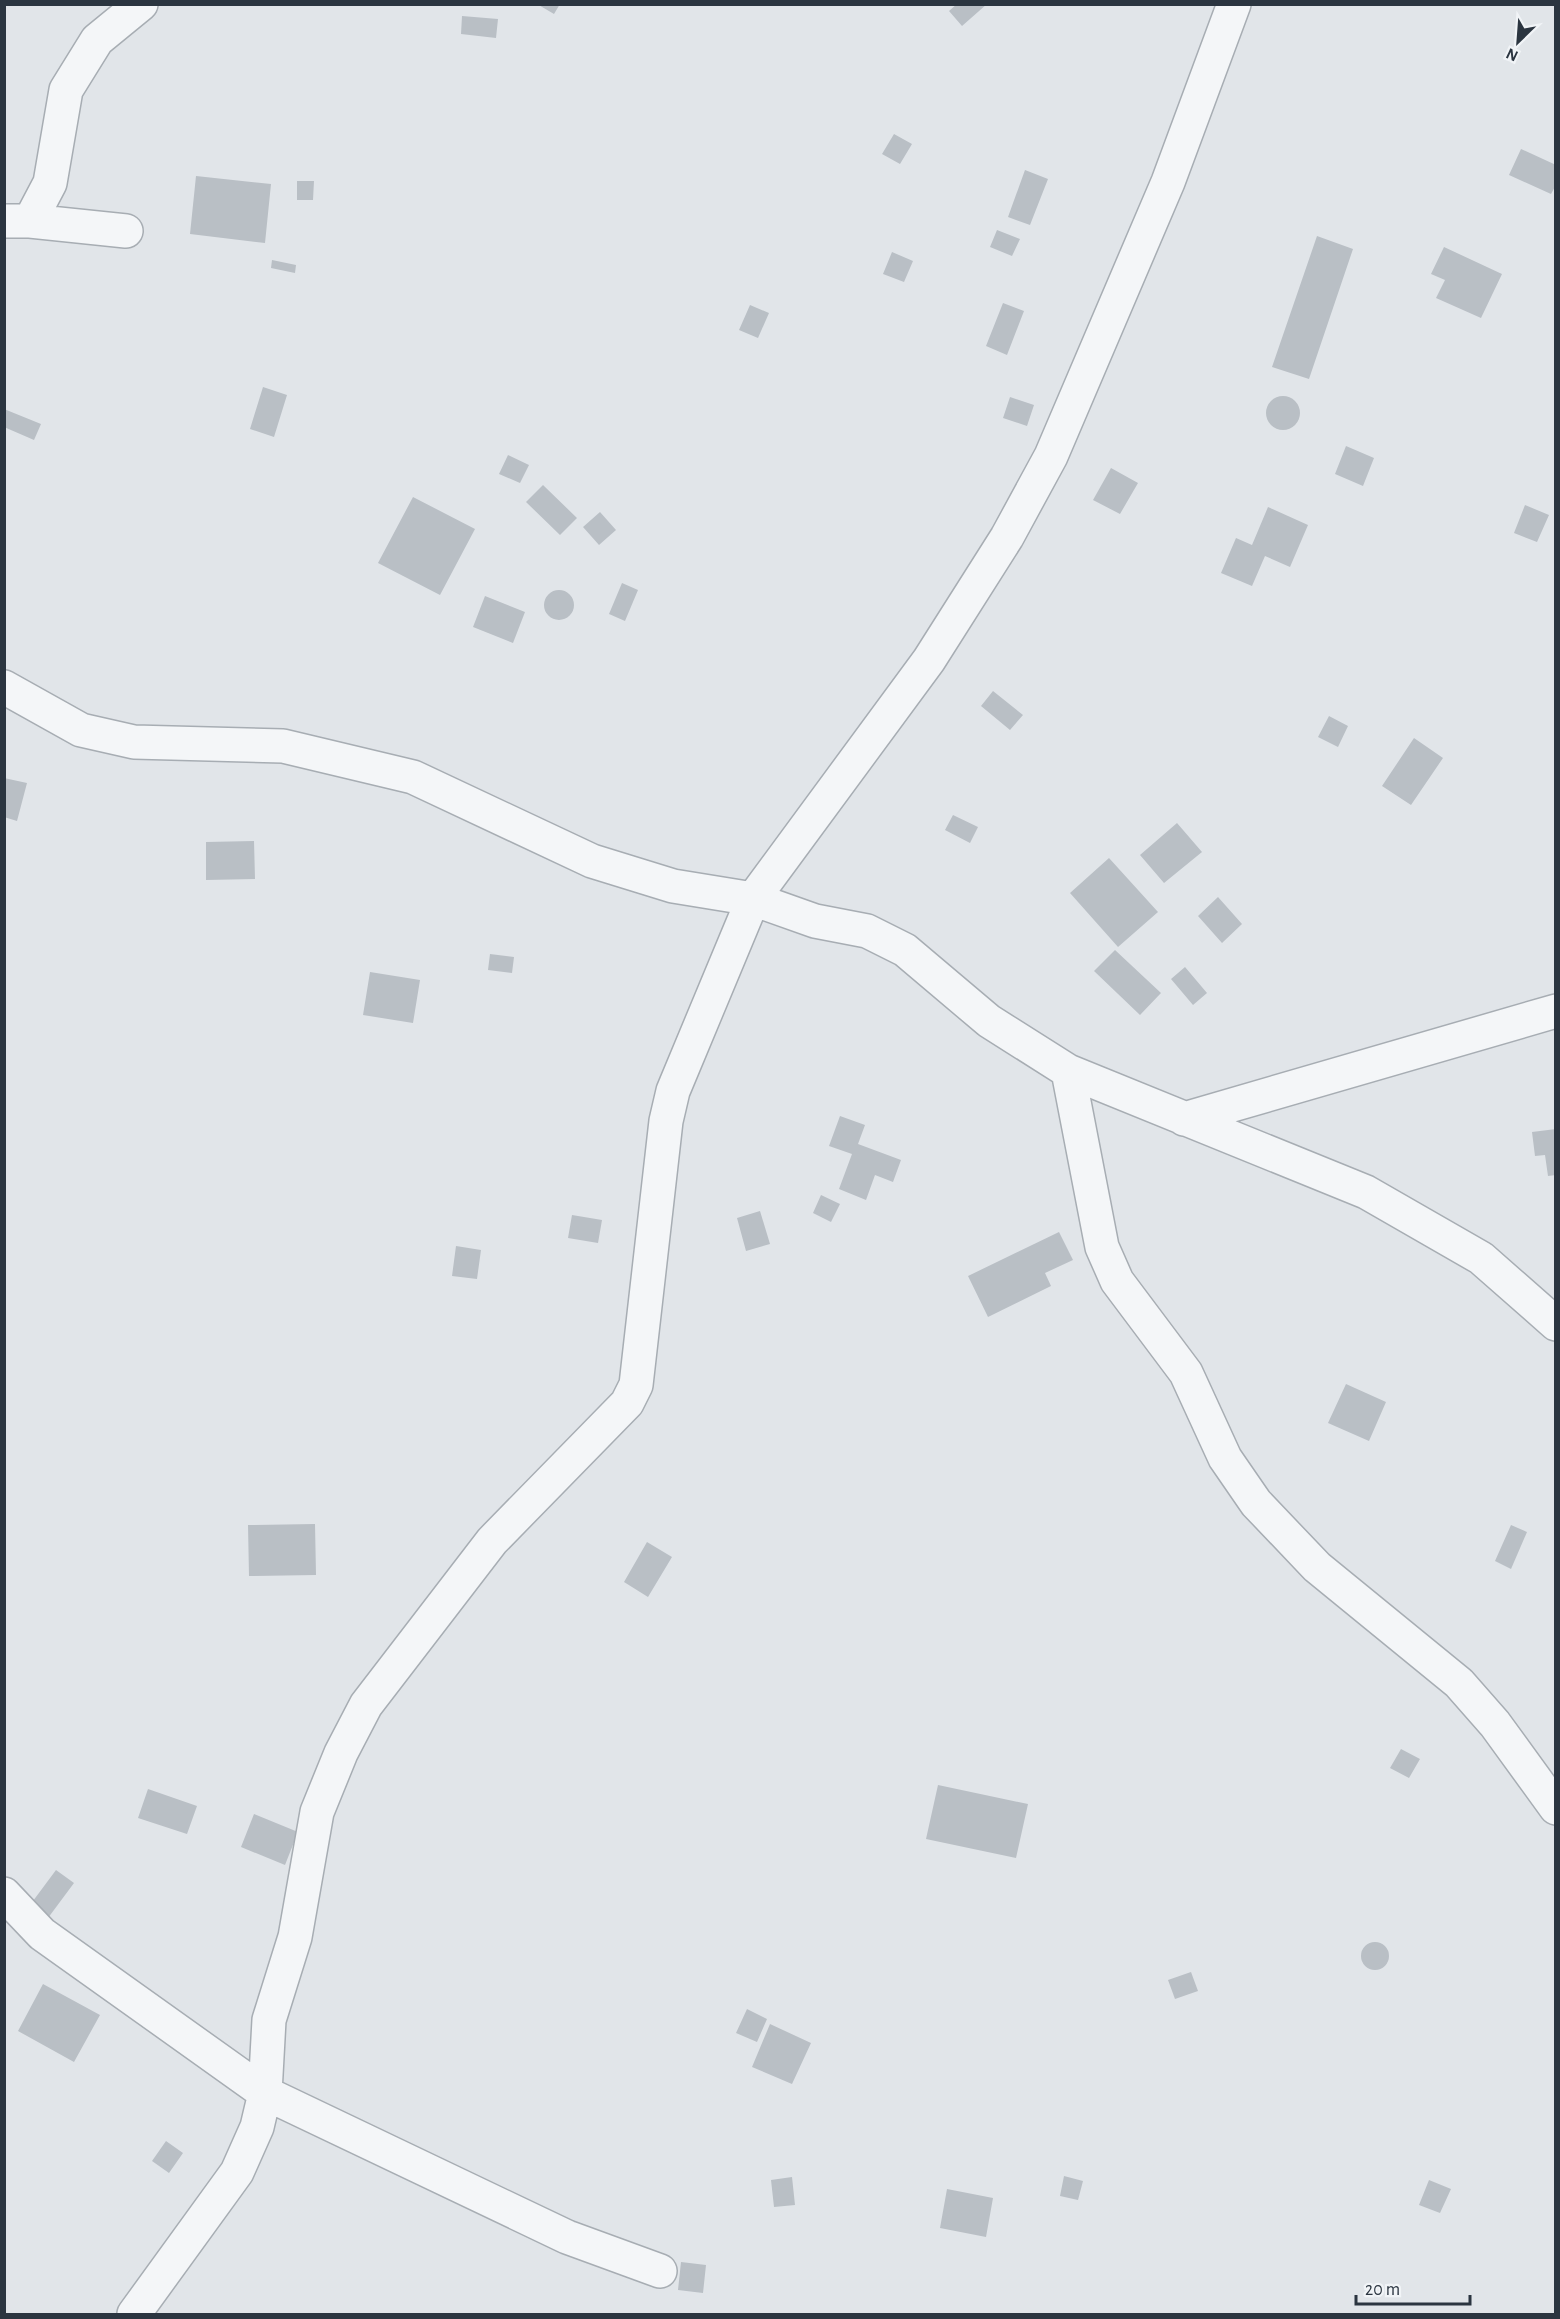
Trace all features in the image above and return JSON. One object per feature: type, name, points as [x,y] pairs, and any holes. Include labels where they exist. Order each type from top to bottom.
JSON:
[{"type":"street","points":[[17,221],[50,183],[66,90],[97,40],[141,4]]},
{"type":"street","points":[[134,2314],[237,2172],[257,2127],[265,2093],[269,2020],[295,1937],[317,1812],[341,1753],[366,1706],[492,1541],[627,1403],[636,1385],[666,1121],[673,1092],[753,899],[929,660],[1007,537],[1051,456],[1168,182],[1234,4]]},
{"type":"street","points":[[17,221],[126,231]]},
{"type":"street","points":[[4,687],[81,730],[134,742],[283,746],[412,777],[592,861],[673,886],[753,899],[815,921],[867,931],[905,950],[989,1021],[1068,1071],[1366,1192],[1481,1258],[1556,1324]]},
{"type":"street","points":[[1184,1119],[1556,1011]]},
{"type":"street","points":[[1068,1071],[1102,1247],[1117,1281],[1186,1373],[1225,1458],[1256,1503],[1317,1568],[1459,1683],[1495,1724],[1556,1808]]},
{"type":"street","points":[[4,1894],[42,1934],[265,2093],[567,2237],[660,2271]]},
{"type":"building","points":[[537,4],[560,4],[554,14]]},
{"type":"building","points":[[957,4],[987,4],[962,26],[949,11]]},
{"type":"building","points":[[462,16],[498,19],[496,38],[461,34]]},
{"type":"building","points":[[894,134],[912,144],[900,164],[882,154]]},
{"type":"building","points":[[1521,149],[1556,165],[1556,185],[1551,194],[1509,175]]},
{"type":"building","points":[[1025,170],[1048,179],[1030,225],[1008,217]]},
{"type":"building","points":[[196,176],[271,184],[265,243],[190,234]]},
{"type":"building","points":[[297,181],[314,181],[313,200],[297,200]]},
{"type":"building","points":[[997,230],[1020,239],[1012,256],[990,247]]},
{"type":"building","points":[[1317,236],[1353,249],[1309,379],[1272,367]]},
{"type":"building","points":[[1444,247],[1502,274],[1481,318],[1436,298],[1445,280],[1431,274]]},
{"type":"building","points":[[892,252],[913,261],[904,282],[883,274]]},
{"type":"building","points":[[272,260],[296,265],[295,273],[271,268]]},
{"type":"building","points":[[1003,303],[1024,311],[1007,355],[986,346]]},
{"type":"building","points":[[750,305],[769,313],[758,338],[739,330]]},
{"type":"building","points":[[263,387],[287,395],[274,437],[250,429]]},
{"type":"building","points":[[1283,396],[1295,401],[1300,413],[1295,425],[1283,430],[1271,425],[1266,413],[1271,401]]},
{"type":"building","points":[[1010,397],[1034,405],[1027,426],[1003,418]]},
{"type":"building","points":[[4,409],[41,424],[34,440],[4,427]]},
{"type":"building","points":[[1346,446],[1374,458],[1363,486],[1335,474]]},
{"type":"building","points":[[508,455],[529,465],[520,483],[499,474]]},
{"type":"building","points":[[1111,468],[1138,483],[1120,514],[1093,500]]},
{"type":"building","points":[[543,485],[577,518],[560,535],[526,502]]},
{"type":"building","points":[[413,497],[475,529],[440,595],[378,563]]},
{"type":"building","points":[[1525,505],[1549,515],[1537,542],[1514,533]]},
{"type":"building","points":[[1268,507],[1308,525],[1290,567],[1265,556],[1252,586],[1221,573],[1236,538],[1252,545]]},
{"type":"building","points":[[600,512],[616,530],[599,545],[583,527]]},
{"type":"building","points":[[622,583],[638,590],[625,621],[609,614]]},
{"type":"building","points":[[559,590],[570,594],[574,605],[570,616],[559,620],[548,616],[544,605],[548,594]]},
{"type":"building","points":[[485,596],[525,612],[513,643],[473,627]]},
{"type":"building","points":[[993,691],[1023,715],[1010,730],[981,706]]},
{"type":"building","points":[[1329,716],[1348,726],[1338,747],[1318,737]]},
{"type":"building","points":[[1414,738],[1443,758],[1411,805],[1382,786]]},
{"type":"building","points":[[4,778],[27,783],[17,821],[4,817]]},
{"type":"building","points":[[953,815],[978,827],[970,843],[945,830]]},
{"type":"building","points":[[1177,823],[1202,852],[1164,883],[1140,855]]},
{"type":"building","points":[[254,841],[255,879],[206,880],[206,842]]},
{"type":"building","points":[[1109,858],[1158,912],[1118,947],[1070,893]]},
{"type":"building","points":[[1218,897],[1242,924],[1222,943],[1198,916]]},
{"type":"building","points":[[1115,950],[1161,993],[1140,1015],[1094,971]]},
{"type":"building","points":[[490,954],[514,957],[512,973],[488,970]]},
{"type":"building","points":[[1185,967],[1207,993],[1193,1005],[1171,979]]},
{"type":"building","points":[[370,972],[420,980],[413,1023],[363,1015]]},
{"type":"building","points":[[840,1116],[865,1125],[858,1144],[901,1160],[893,1182],[875,1175],[866,1200],[839,1189],[852,1154],[829,1146]]},
{"type":"building","points":[[1556,1129],[1556,1175],[1548,1176],[1545,1155],[1535,1156],[1532,1132]]},
{"type":"building","points":[[821,1195],[840,1204],[831,1222],[813,1213]]},
{"type":"building","points":[[760,1211],[770,1244],[746,1251],[737,1218]]},
{"type":"building","points":[[572,1215],[602,1220],[598,1243],[568,1238]]},
{"type":"building","points":[[1059,1232],[1073,1260],[1045,1273],[1051,1286],[988,1317],[968,1276]]},
{"type":"building","points":[[456,1246],[481,1250],[477,1279],[452,1276]]},
{"type":"building","points":[[1346,1384],[1386,1402],[1369,1441],[1328,1423]]},
{"type":"building","points":[[315,1524],[316,1575],[249,1576],[248,1525]]},
{"type":"building","points":[[1511,1525],[1527,1532],[1511,1569],[1495,1561]]},
{"type":"building","points":[[647,1542],[672,1557],[648,1597],[624,1582]]},
{"type":"building","points":[[1401,1749],[1420,1759],[1409,1778],[1390,1768]]},
{"type":"building","points":[[938,1785],[1028,1804],[1016,1858],[926,1839]]},
{"type":"building","points":[[148,1789],[197,1806],[187,1834],[138,1818]]},
{"type":"building","points":[[254,1814],[298,1832],[285,1865],[241,1847]]},
{"type":"building","points":[[56,1870],[74,1883],[48,1918],[30,1905]]},
{"type":"building","points":[[1375,1942],[1385,1946],[1389,1956],[1385,1966],[1375,1970],[1365,1966],[1361,1956],[1365,1946]]},
{"type":"building","points":[[1191,1972],[1198,1991],[1175,1999],[1168,1980]]},
{"type":"building","points":[[43,1984],[100,2015],[74,2062],[18,2031]]},
{"type":"building","points":[[747,2009],[767,2019],[757,2042],[736,2033]]},
{"type":"building","points":[[770,2024],[811,2043],[792,2084],[752,2067]]},
{"type":"building","points":[[166,2141],[183,2153],[169,2173],[152,2161]]},
{"type":"building","points":[[1064,2176],[1083,2181],[1078,2200],[1060,2196]]},
{"type":"building","points":[[792,2177],[795,2205],[774,2207],[771,2180]]},
{"type":"building","points":[[1429,2180],[1451,2189],[1440,2213],[1419,2205]]},
{"type":"building","points":[[947,2189],[993,2198],[986,2237],[940,2228]]},
{"type":"building","points":[[681,2262],[706,2265],[703,2293],[678,2290]]}]
